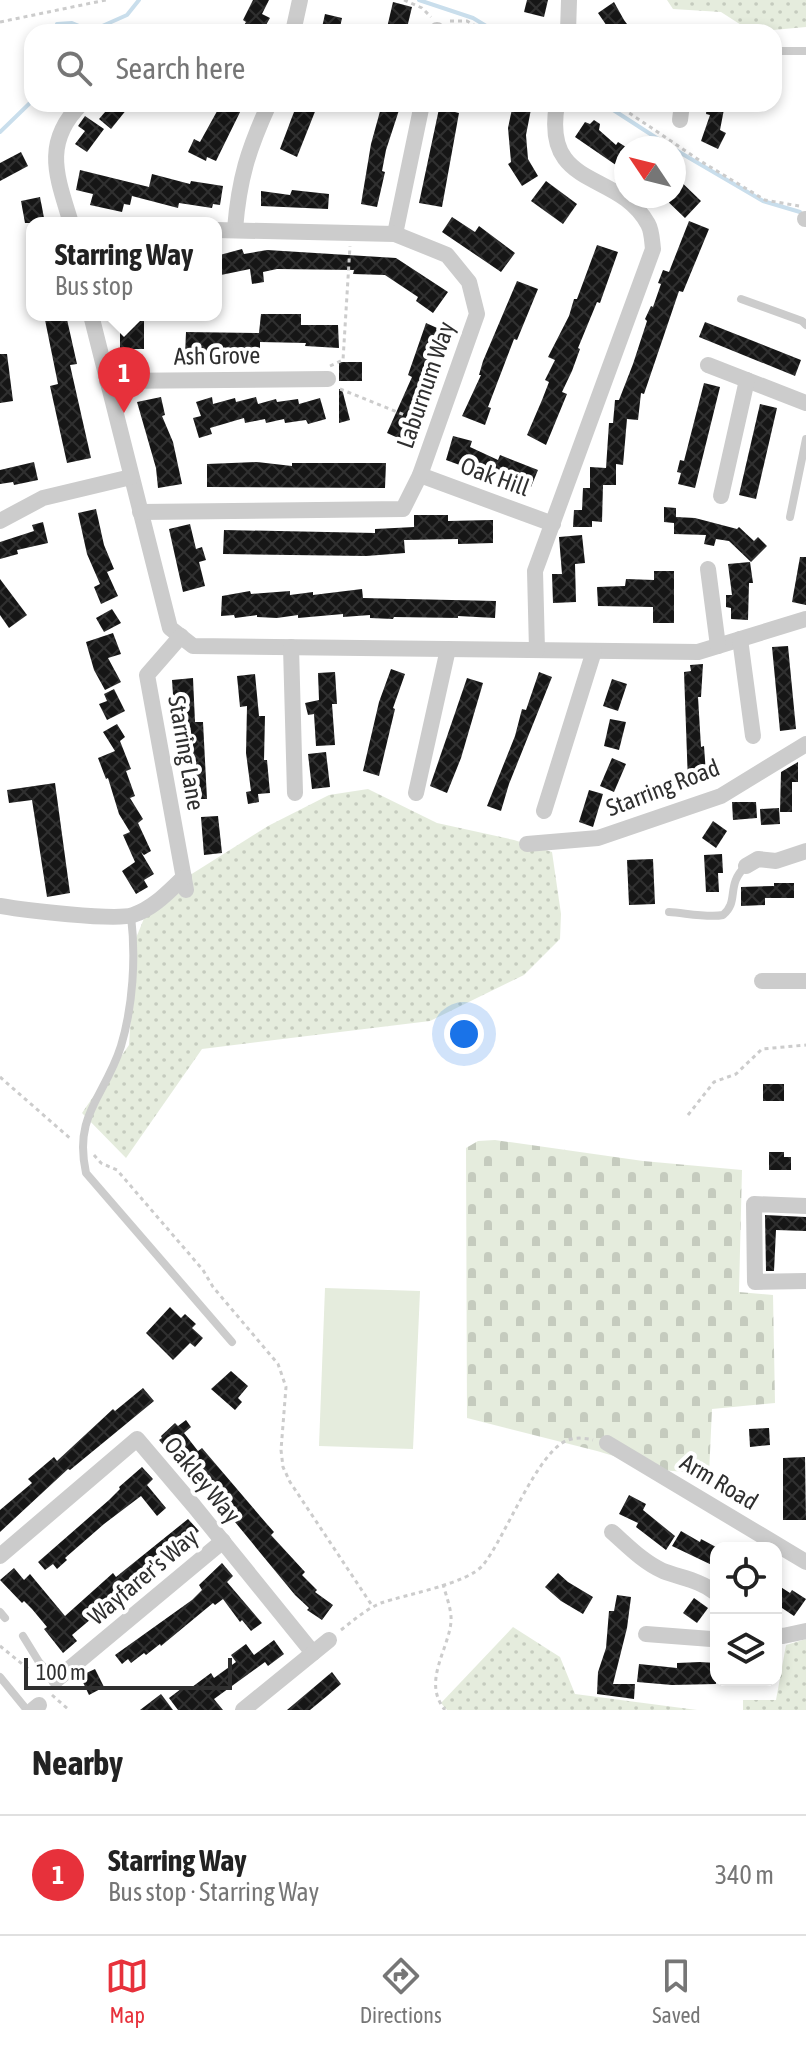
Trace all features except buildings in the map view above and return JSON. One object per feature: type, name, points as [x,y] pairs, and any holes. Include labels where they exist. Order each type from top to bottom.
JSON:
[{"type":"street","points":[[295,24],[300,0]]},
{"type":"street","points":[[568,24],[569,0]]},
{"type":"street","points":[[69,217],[56,174],[55,151],[66,120],[74,112]]},
{"type":"street","points":[[235,229],[244,164],[266,112]]},
{"type":"street","points":[[395,234],[420,112]]},
{"type":"street","points":[[537,650],[535,571],[653,249],[650,227],[636,206],[574,168],[560,155],[553,127],[556,112]]},
{"type":"street","name":"Laburnum Way","points":[[140,512],[403,509],[420,475],[477,314],[469,282],[447,255],[395,234],[222,230]]},
{"type":"street","points":[[92,321],[170,628],[193,646],[698,652],[806,619]]},
{"type":"street","points":[[708,365],[806,402]]},
{"type":"street","name":"Ash Grove","points":[[107,381],[328,379]]},
{"type":"street","points":[[721,496],[747,380]]},
{"type":"street","name":"Oak Hill","points":[[420,475],[553,524]]},
{"type":"street","points":[[0,521],[43,498],[131,477]]},
{"type":"street","points":[[708,569],[718,646]]},
{"type":"street","name":"Starring Lane","points":[[131,916],[185,883],[147,675],[181,636]]},
{"type":"street","points":[[740,639],[753,736]]},
{"type":"street","points":[[291,647],[295,793]]},
{"type":"street","points":[[416,793],[448,649]]},
{"type":"street","points":[[544,811],[594,651]]},
{"type":"street","name":"Starring Road","points":[[527,844],[598,838],[721,796],[806,744]]},
{"type":"street","points":[[746,866],[758,859],[776,861],[806,851]]},
{"type":"street","points":[[0,906],[131,916]]},
{"type":"street","points":[[762,981],[806,981]]},
{"type":"street","points":[[806,1206],[754,1204],[755,1282],[806,1281]]},
{"type":"street","name":"Oakley Way","points":[[0,1556],[137,1439],[313,1653]]},
{"type":"street","name":"Arm Road","points":[[607,1443],[806,1562]]},
{"type":"street","points":[[612,1532],[644,1560],[710,1590]]},
{"type":"street","name":"Wayfarer's Way","points":[[41,1699],[223,1541]]},
{"type":"street","points":[[646,1634],[670,1628],[710,1637]]},
{"type":"street","points":[[782,1634],[806,1631]]},
{"type":"street","points":[[243,1710],[329,1640]]},
{"type":"lane","points":[[782,51],[806,51]]},
{"type":"lane","points":[[741,299],[806,325]]},
{"type":"lane","points":[[790,517],[806,439]]},
{"type":"lane","points":[[669,912],[712,917],[727,913],[732,904],[734,880],[746,866]]},
{"type":"lane","points":[[131,916],[134,938],[127,1022],[117,1059],[85,1123],[81,1150],[86,1173],[232,1342]]},
{"type":"lane","points":[[23,1636],[39,1662],[41,1699]]},
{"type":"lane","points":[[0,1677],[41,1699]]},
{"type":"path","points":[[0,22],[106,0]]},
{"type":"path","points":[[628,112],[765,200],[806,215]]},
{"type":"path","points":[[351,233],[343,360],[327,367],[328,379],[333,387],[436,428]]},
{"type":"path","points":[[688,1115],[714,1082],[736,1074],[762,1049],[806,1045]]},
{"type":"path","points":[[0,1077],[72,1140],[82,1141]]},
{"type":"path","points":[[329,1640],[373,1607],[474,1574],[480,1569],[535,1475],[566,1440],[582,1438],[607,1443]]},
{"type":"path","points":[[290,1482],[373,1607]]},
{"type":"path","points":[[443,1584],[451,1625],[440,1653],[436,1694],[445,1710]]},
{"type":"path","points":[[0,1646],[34,1673]]},
{"type":"path","points":[[41,1699],[69,1710]]},
{"type":"green space","points":[[667,0],[806,0],[806,27],[782,29],[782,24],[740,24],[721,12],[673,9]]},
{"type":"green space","points":[[368,789],[437,823],[552,852],[561,914],[560,939],[524,975],[430,1021],[202,1049],[126,1158],[82,1113],[129,1045],[136,938],[152,899],[268,826],[329,795]]},
{"type":"green space","points":[[495,1140],[643,1161],[742,1170],[739,1292],[773,1295],[775,1403],[712,1409],[709,1474],[661,1470],[467,1418],[466,1148],[478,1141]]},
{"type":"green space","points":[[325,1288],[420,1291],[413,1449],[319,1446]]},
{"type":"green space","points":[[513,1627],[560,1657],[575,1694],[697,1710],[447,1710],[441,1703]]},
{"type":"green space","points":[[806,1639],[806,1710],[743,1710],[743,1700],[776,1700],[779,1686],[782,1686],[786,1645]]},
{"type":"waterway","points":[[107,24],[127,15],[139,0]]},
{"type":"waterway","points":[[419,0],[483,24]]},
{"type":"waterway","points":[[57,24],[74,24]]},
{"type":"waterway","points":[[0,132],[24,109]]},
{"type":"waterway","points":[[616,112],[653,136]]},
{"type":"waterway","points":[[686,156],[763,201],[800,212]]},
{"type":"place","name":"Starring Way","points":[[124,413]]}]
